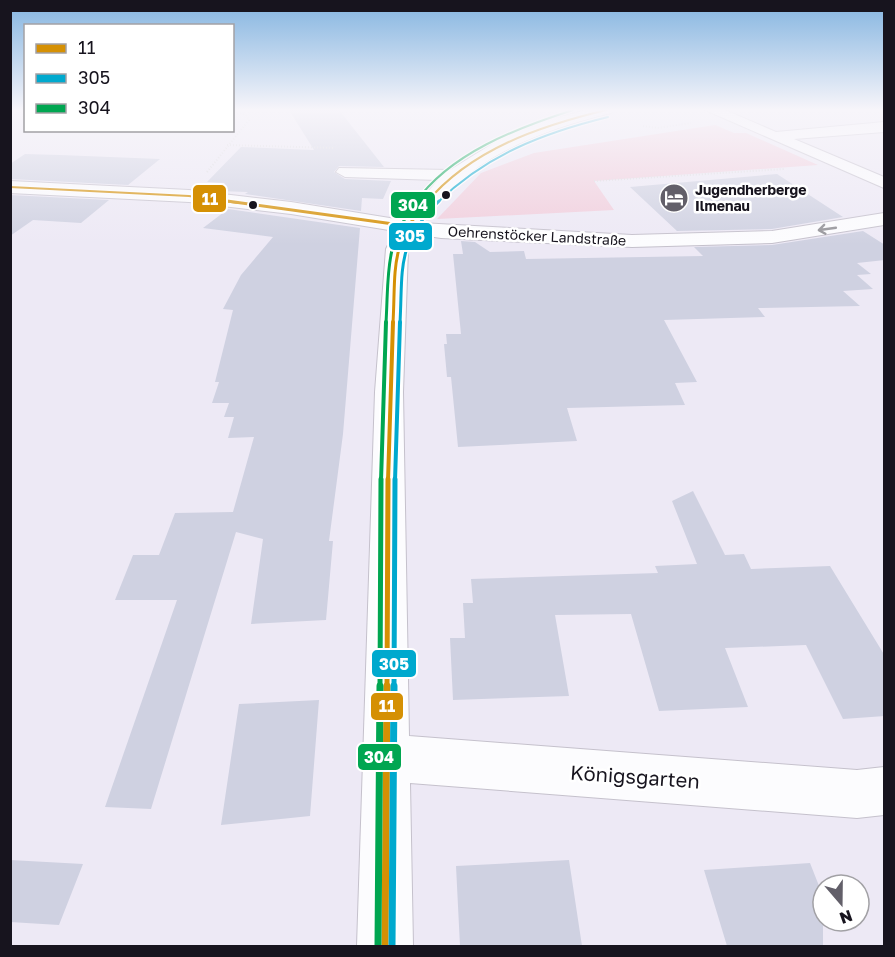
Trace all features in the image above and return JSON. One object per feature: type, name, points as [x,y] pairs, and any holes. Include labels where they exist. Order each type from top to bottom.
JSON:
[{"type":"street","points":[[385,946],[391,319],[397,249],[408,226],[451,175],[466,163],[483,155]]},
{"type":"street","points":[[819,155],[884,183]]},
{"type":"street","points":[[345,172],[451,175]]},
{"type":"street","name":"Oehrenstöcker Landstraße","points":[[10,188],[189,196],[291,208],[441,232],[632,241],[772,237],[885,219]]},
{"type":"street","name":"Königsgarten","points":[[386,758],[857,794],[885,791]]},
{"type":"path","points":[[189,196],[220,155]]},
{"type":"path","points":[[594,181],[787,169]]},
{"type":"shaded area","points":[[530,155],[795,155],[818,165],[594,181],[614,210],[437,219],[481,173]]},
{"type":"building","points":[[24,155],[160,159],[128,185],[10,179],[10,164]]},
{"type":"building","points":[[234,155],[374,155],[384,167],[339,166],[334,172],[345,179],[391,181],[383,199],[362,198],[361,211],[245,194],[248,192],[218,191],[225,183],[207,182]]},
{"type":"building","points":[[777,174],[843,217],[772,229],[677,231],[630,187]]},
{"type":"building","points":[[10,195],[109,200],[81,223],[33,220],[10,236]]},
{"type":"building","points":[[228,209],[360,228],[343,434],[329,541],[333,541],[326,620],[251,624],[263,539],[236,532],[151,809],[105,807],[177,600],[115,600],[133,555],[159,555],[175,513],[233,512],[254,437],[228,438],[234,417],[224,417],[229,403],[212,403],[219,382],[215,382],[233,310],[223,309],[241,275],[273,237],[203,228]]},
{"type":"building","points":[[863,231],[885,245],[885,260],[857,263],[871,274],[857,275],[873,289],[843,291],[860,306],[758,308],[765,317],[664,320],[697,382],[675,383],[685,405],[567,408],[577,441],[458,447],[451,377],[447,377],[444,344],[447,344],[446,334],[461,334],[453,254],[463,254],[461,241],[475,242],[490,252],[524,251],[526,259],[703,256],[694,247],[772,245]]},
{"type":"building","points":[[693,491],[725,555],[744,554],[751,569],[830,566],[885,656],[885,716],[843,719],[806,645],[725,648],[748,707],[659,711],[631,614],[555,615],[569,696],[453,700],[450,638],[465,638],[463,603],[473,603],[471,579],[658,573],[655,566],[697,564],[672,501]]},
{"type":"building","points":[[319,700],[310,816],[221,825],[239,704]]},
{"type":"building","points":[[10,860],[83,864],[59,925],[10,922]]},
{"type":"building","points":[[569,860],[582,946],[460,946],[456,866]]},
{"type":"building","points":[[810,863],[814,873],[811,873],[811,933],[823,933],[823,946],[727,946],[704,870]]},
{"type":"transit line","name":"304","points":[[378,946],[382,392],[390,248],[401,222],[418,198],[439,177],[470,155]]},
{"type":"transit line","name":"11","points":[[385,946],[389,392],[397,249],[406,229],[429,199],[448,181],[484,155]]},
{"type":"transit line","name":"305","points":[[392,946],[396,392],[404,250],[413,232],[426,215],[453,187],[501,155]]},
{"type":"transit line","name":"11","points":[[10,187],[189,196],[408,226]]},
{"type":"place","name":"Jugendherberge Ilmenau","points":[[674,198]]}]
